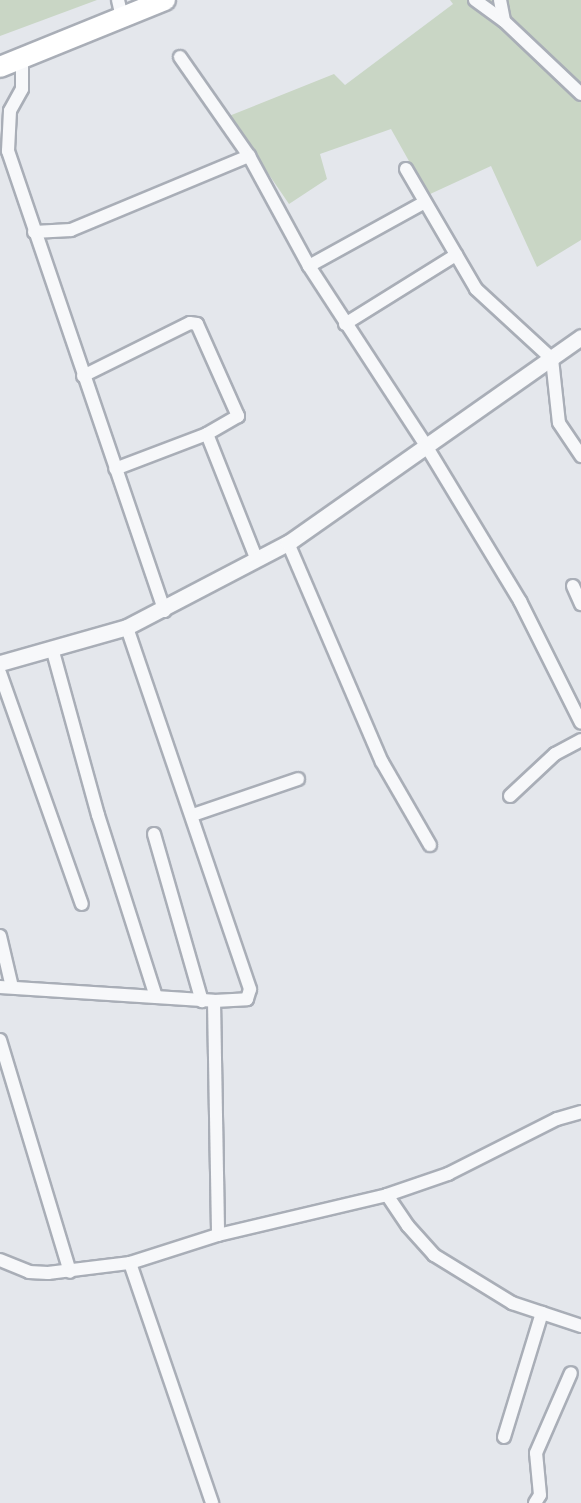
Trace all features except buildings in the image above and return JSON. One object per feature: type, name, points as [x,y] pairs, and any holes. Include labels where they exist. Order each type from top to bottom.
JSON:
[{"type":"main road","points":[[0,67],[22,59],[120,9],[165,0]]},
{"type":"street","points":[[475,0],[504,21],[581,94]]},
{"type":"street","points":[[500,0],[504,21]]},
{"type":"street","points":[[180,57],[249,156],[309,266],[425,444],[520,601],[581,723]]},
{"type":"street","points":[[22,59],[22,89],[10,111],[8,151],[83,376],[165,610]]},
{"type":"street","points":[[34,232],[72,230],[249,156]]},
{"type":"street","points":[[406,169],[456,255],[485,299],[552,359],[559,423],[581,456]]},
{"type":"street","points":[[309,266],[425,202]]},
{"type":"street","points":[[345,324],[456,255]]},
{"type":"street","points":[[83,376],[190,323],[197,324],[238,416],[207,434],[115,469]]},
{"type":"street","points":[[0,663],[127,627],[165,610],[288,543],[425,444],[581,337]]},
{"type":"street","points":[[207,434],[257,560]]},
{"type":"street","points":[[288,543],[382,762],[430,845]]},
{"type":"street","points":[[573,586],[581,604]]},
{"type":"street","points":[[0,936],[6,987],[208,1001],[246,999],[250,989],[193,815],[127,627]]},
{"type":"street","points":[[52,648],[98,814],[156,997]]},
{"type":"street","points":[[0,673],[82,904]]},
{"type":"street","points":[[510,796],[555,754],[581,740]]},
{"type":"street","points":[[193,815],[298,779]]},
{"type":"street","points":[[154,834],[208,1001],[218,1235]]},
{"type":"street","points":[[0,1040],[70,1272]]},
{"type":"street","points":[[0,1260],[29,1272],[70,1272],[130,1263],[218,1235],[387,1195],[448,1174],[557,1119],[581,1113]]},
{"type":"street","points":[[387,1195],[408,1226],[434,1255],[512,1303],[581,1326]]},
{"type":"street","points":[[130,1263],[212,1503]]},
{"type":"street","points":[[504,1437],[542,1313]]},
{"type":"street","points":[[535,1503],[540,1495],[536,1453],[572,1373]]},
{"type":"green space","points":[[0,0],[97,0],[0,36]]},
{"type":"green space","points":[[450,0],[581,0],[581,240],[537,267],[491,166],[428,195],[391,129],[320,154],[327,179],[289,204],[229,116],[334,74],[345,85],[453,4]]}]
